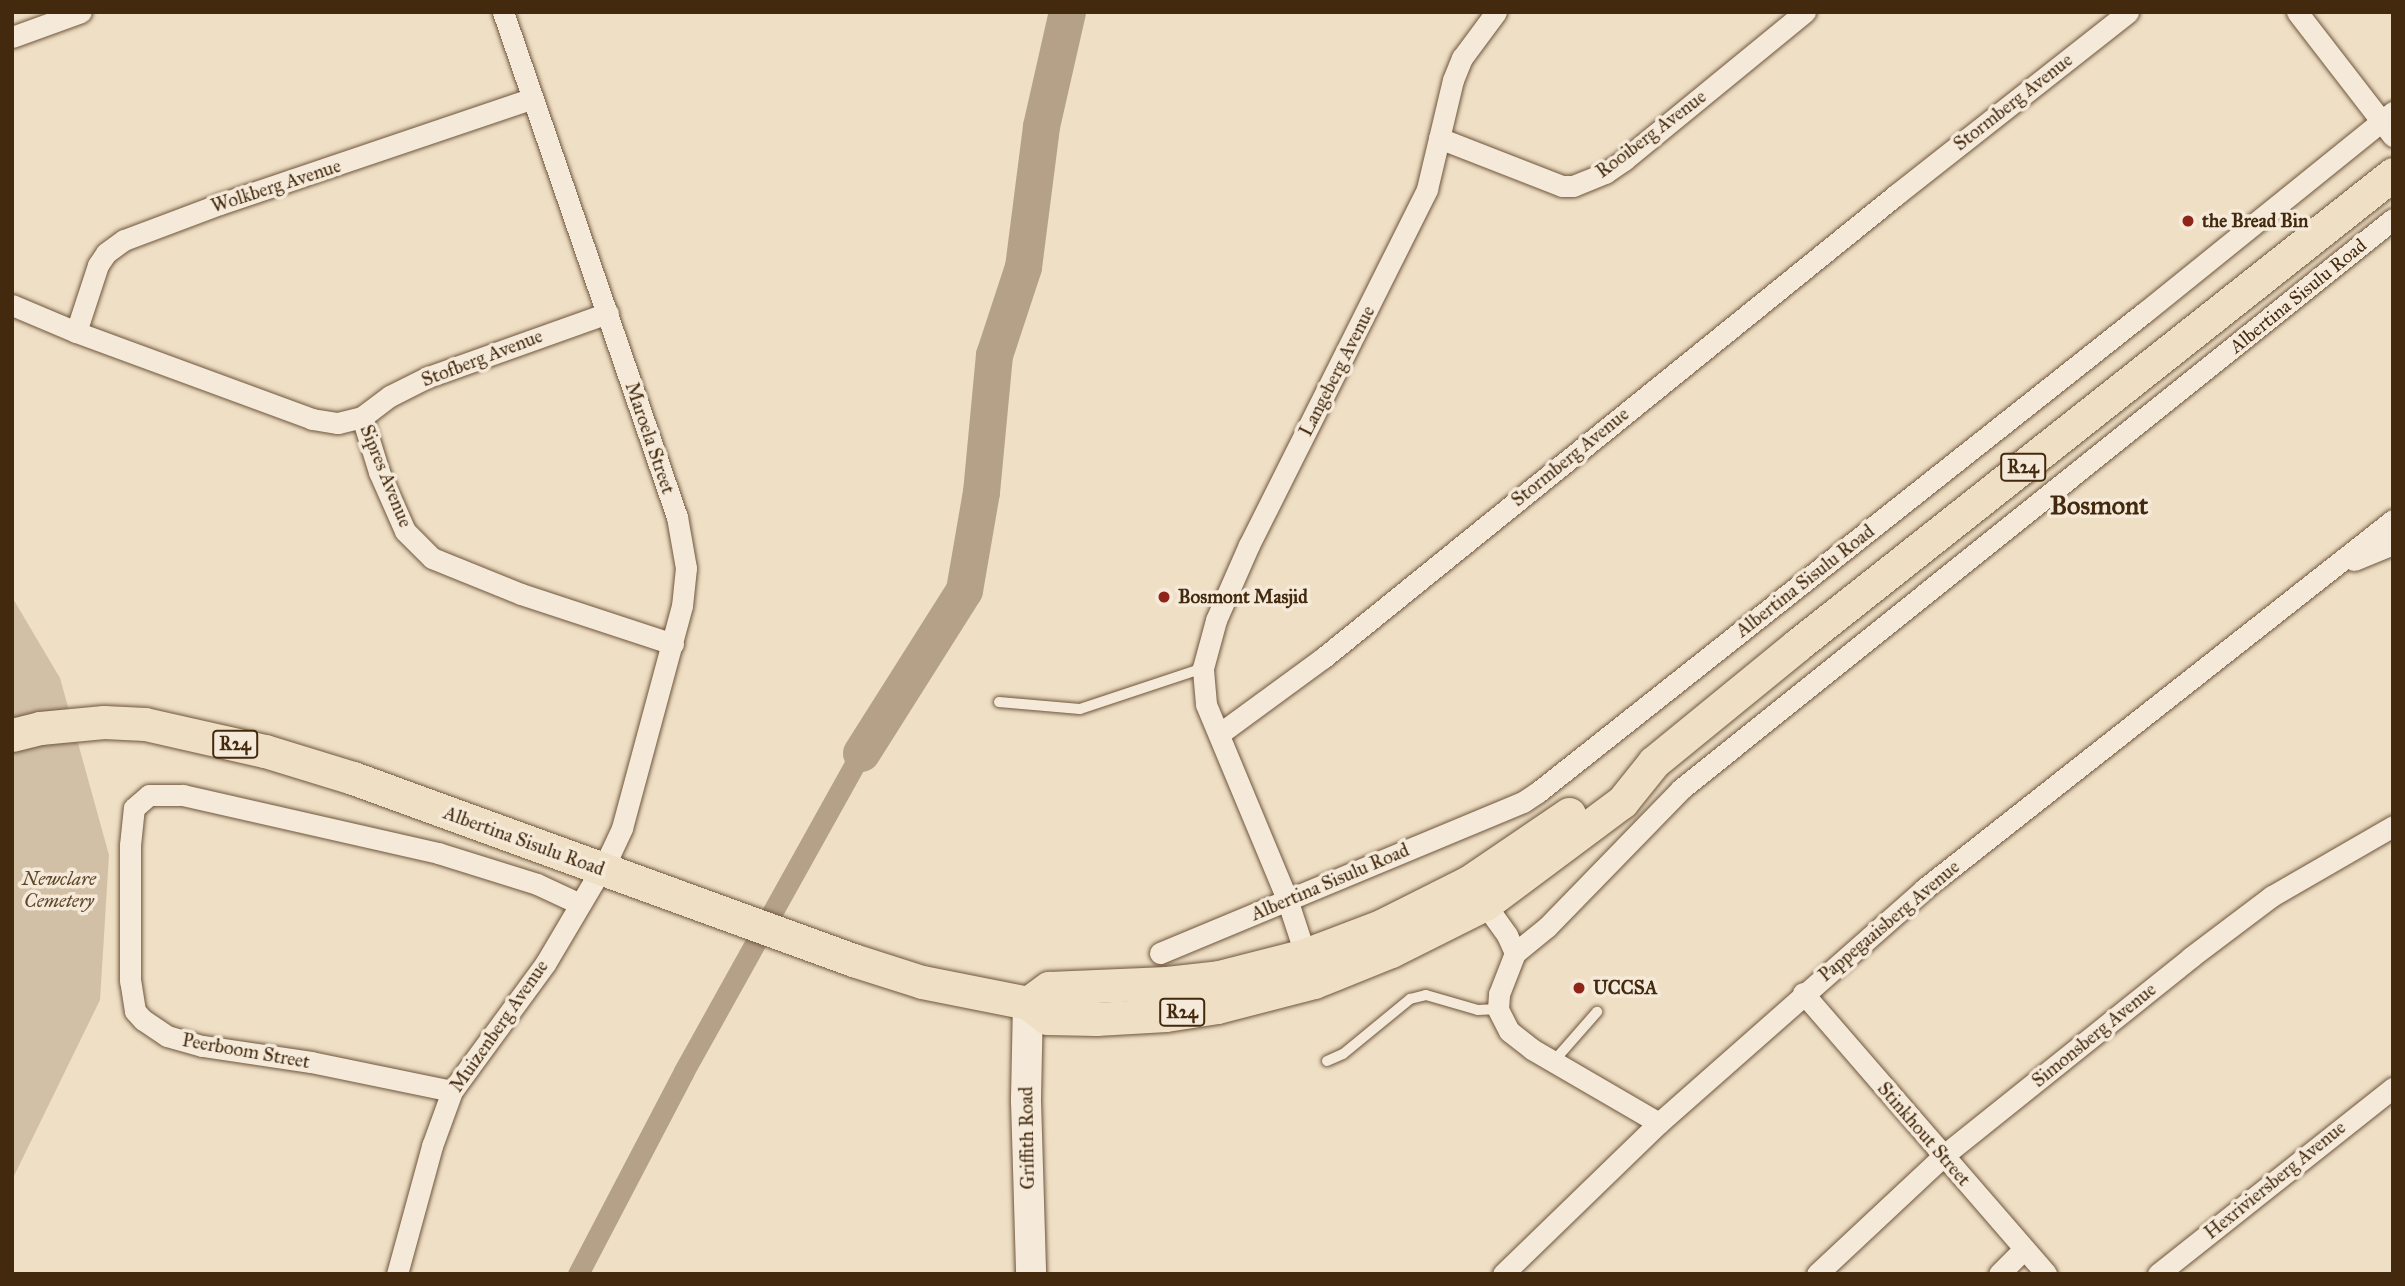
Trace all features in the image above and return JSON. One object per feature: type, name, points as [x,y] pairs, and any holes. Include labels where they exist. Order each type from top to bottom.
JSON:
[{"type":"main road","name":"Albertina Sisulu Road","points":[[12,735],[40,728],[104,722],[145,724],[265,751],[353,778],[601,870],[922,982],[1028,1003],[1049,988],[1167,983],[1309,968],[1381,926],[1477,893],[1622,802],[1654,762],[2393,174]]},
{"type":"street","points":[[12,37],[81,12]]},
{"type":"street","name":"Maroela Street","points":[[503,12],[531,99],[608,313],[677,517],[686,553],[682,606],[633,794],[622,828],[601,870]]},
{"type":"street","name":"Langeberg Avenue","points":[[1219,734],[1206,704],[1203,668],[1216,620],[1249,545],[1418,211],[1427,189],[1453,80],[1462,58],[1496,12]]},
{"type":"street","name":"Rooiberg Avenue","points":[[1439,138],[1562,186],[1573,186],[1605,173],[1624,160],[1805,12]]},
{"type":"street","name":"Stormberg Avenue","points":[[1219,734],[1323,658],[1866,219],[2127,12]]},
{"type":"street","points":[[2297,12],[2389,123]]},
{"type":"street","name":"Wolkberg Avenue","points":[[76,332],[98,265],[106,253],[124,240],[209,208],[531,99]]},
{"type":"street","name":"Albertina Sisulu Road","points":[[1160,953],[1523,802],[1538,792],[2389,123]]},
{"type":"street","name":"Albertina Sisulu Road","points":[[1515,953],[1547,927],[1681,789],[2393,219]]},
{"type":"street","name":"Sipres Avenue","points":[[12,306],[312,419],[338,423],[362,417],[379,472],[405,531],[418,547],[450,566],[521,594],[673,644]]},
{"type":"street","name":"Stofberg Avenue","points":[[362,417],[390,396],[428,377],[608,313]]},
{"type":"street","name":"Pappegaaisberg Avenue","points":[[1659,1123],[1803,993],[1924,889],[2393,520]]},
{"type":"street","name":"Pappegaaisberg Avenue","points":[[2332,569],[2393,544]]},
{"type":"street","points":[[1219,734],[1287,899],[1309,968]]},
{"type":"street","name":"Albertina Sisulu Road","points":[[141,800],[149,795],[169,793],[373,837],[483,866],[537,884],[579,904]]},
{"type":"street","name":"Peerboom Street","points":[[141,800],[134,808],[132,819],[130,981],[135,1011],[143,1020],[167,1036],[202,1046],[311,1062],[452,1091]]},
{"type":"street","name":"Simonsberg Avenue","points":[[1817,1274],[1943,1156],[2263,903],[2393,826]]},
{"type":"street","name":"Muizenberg Avenue","points":[[397,1274],[432,1146],[452,1091],[545,964],[601,870]]},
{"type":"street","points":[[1477,893],[1507,935],[1515,953],[1499,995],[1497,1009],[1514,1037],[1659,1123],[1503,1274]]},
{"type":"street","name":"Stinkhout Street","points":[[1803,993],[2046,1274]]},
{"type":"street","name":"Griffith Road","points":[[1028,1003],[1026,1101],[1031,1274]]},
{"type":"street","name":"Hexriviersberg Avenue","points":[[2158,1274],[2393,1088]]},
{"type":"street","points":[[1999,1274],[2024,1249]]},
{"type":"lane","points":[[999,702],[1080,709],[1203,668]]},
{"type":"lane","points":[[1327,1061],[1343,1054],[1410,999],[1426,995],[1478,1010],[1497,1009]]},
{"type":"lane","points":[[1553,1062],[1597,1012]]},
{"type":"green space","name":"Newclare Cemetery","points":[[12,597],[60,678],[109,855],[100,1000],[12,1180]]},
{"type":"waterway","points":[[861,753],[964,590],[981,492],[994,355],[1023,267],[1041,126],[1067,12]]},
{"type":"waterway","points":[[578,1274],[684,1071],[861,753]]},
{"type":"place","name":"the Bread Bin","points":[[2188,221]]},
{"type":"place","name":"Bosmont Masjid","points":[[1164,597]]},
{"type":"place","name":"UCCSA","points":[[1579,988]]},
{"type":"district","name":"Bosmont","points":[[2099,506]]}]
